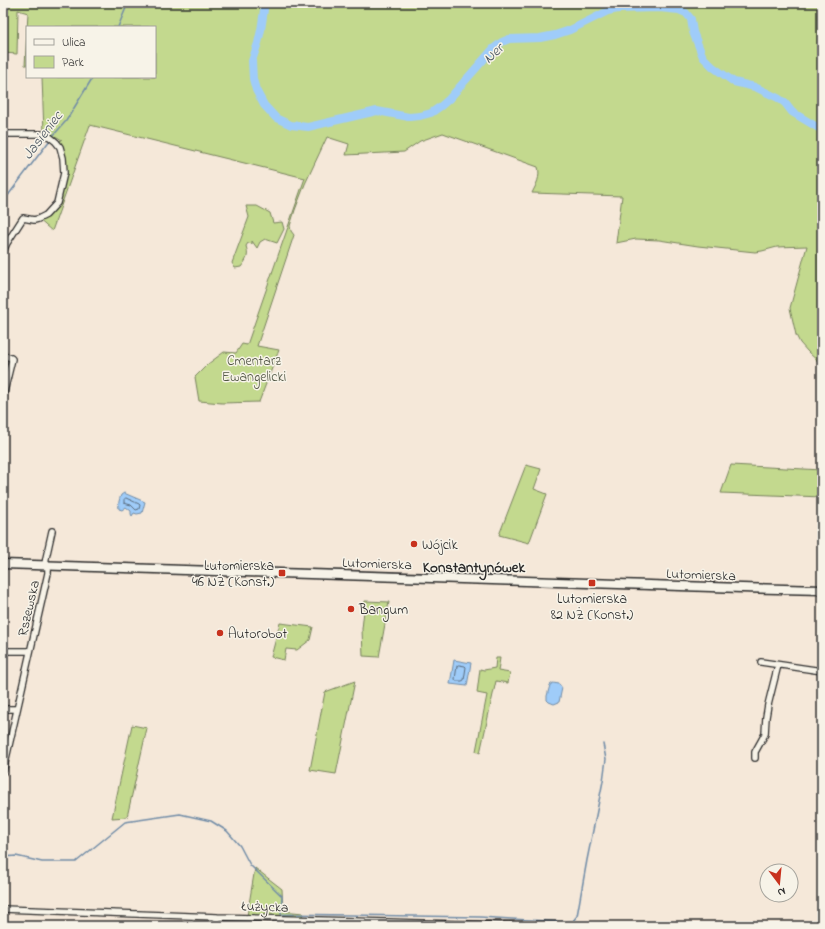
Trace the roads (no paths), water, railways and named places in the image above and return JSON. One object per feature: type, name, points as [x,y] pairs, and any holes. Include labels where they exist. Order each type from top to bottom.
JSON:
[{"type":"main road","name":"Lutomierska","points":[[3,564],[822,590]]},
{"type":"street","points":[[3,134],[41,134],[51,138],[60,147],[63,158],[64,174],[57,203],[46,215],[34,220],[23,218],[3,252]]},
{"type":"street","points":[[3,355],[12,359],[4,392],[3,404]]},
{"type":"street","name":"Rszewska","points":[[3,772],[48,573],[46,558],[52,531]]},
{"type":"street","points":[[3,650],[30,651]]},
{"type":"street","points":[[761,662],[822,671]]},
{"type":"street","points":[[755,758],[755,752],[765,734],[768,705],[778,665]]},
{"type":"street","points":[[3,709],[17,709]]},
{"type":"street","name":"Łużycka","points":[[3,909],[527,926]]},
{"type":"street","points":[[216,926],[217,917]]},
{"type":"street","points":[[283,919],[283,926]]},
{"type":"water","points":[[124,493],[145,502],[142,513],[134,513],[132,516],[131,511],[126,507],[122,510],[119,509],[121,495]]},
{"type":"water","points":[[454,660],[471,663],[467,686],[450,684]]},
{"type":"water","points":[[553,683],[559,684],[562,688],[559,702],[554,704],[547,700],[550,685]]},
{"type":"waterway","name":"Jasieniec","points":[[118,26],[128,3]]},
{"type":"waterway","name":"Ner","points":[[264,3],[261,30],[252,61],[253,79],[256,90],[264,105],[276,118],[291,125],[308,127],[377,111],[409,117],[431,113],[449,99],[493,49],[502,42],[509,39],[540,38],[555,35],[570,30],[608,11],[618,9],[659,8],[679,10],[686,13],[691,19],[693,32],[703,57],[713,67],[734,82],[755,87],[778,98],[785,103],[792,112],[822,130]]},
{"type":"waterway","name":"Jasieniec","points":[[52,137],[66,121],[92,78]]},
{"type":"waterway","name":"Jasieniec","points":[[3,202],[50,140]]},
{"type":"waterway","points":[[3,857],[16,856],[42,862],[76,862],[125,822],[180,814],[211,821],[227,831],[240,846],[250,865],[282,896],[281,914],[480,917],[562,922],[573,921],[577,916],[603,781],[606,759],[603,744]]},
{"type":"place","name":"Wójcik","points":[[414,544]]},
{"type":"place","name":"Lutomierska 46 NŻ (Konst.)","points":[[282,573]]},
{"type":"place","name":"Lutomierska 82 NŻ (Konst.)","points":[[592,583]]},
{"type":"place","name":"Bangum","points":[[351,609]]},
{"type":"place","name":"Autorobot","points":[[220,633]]},
{"type":"district","name":"Konstantynówek","points":[[474,567]]},
{"type":"park label","name":"Cmentarz Ewangelicki","points":[[254,368]]}]
